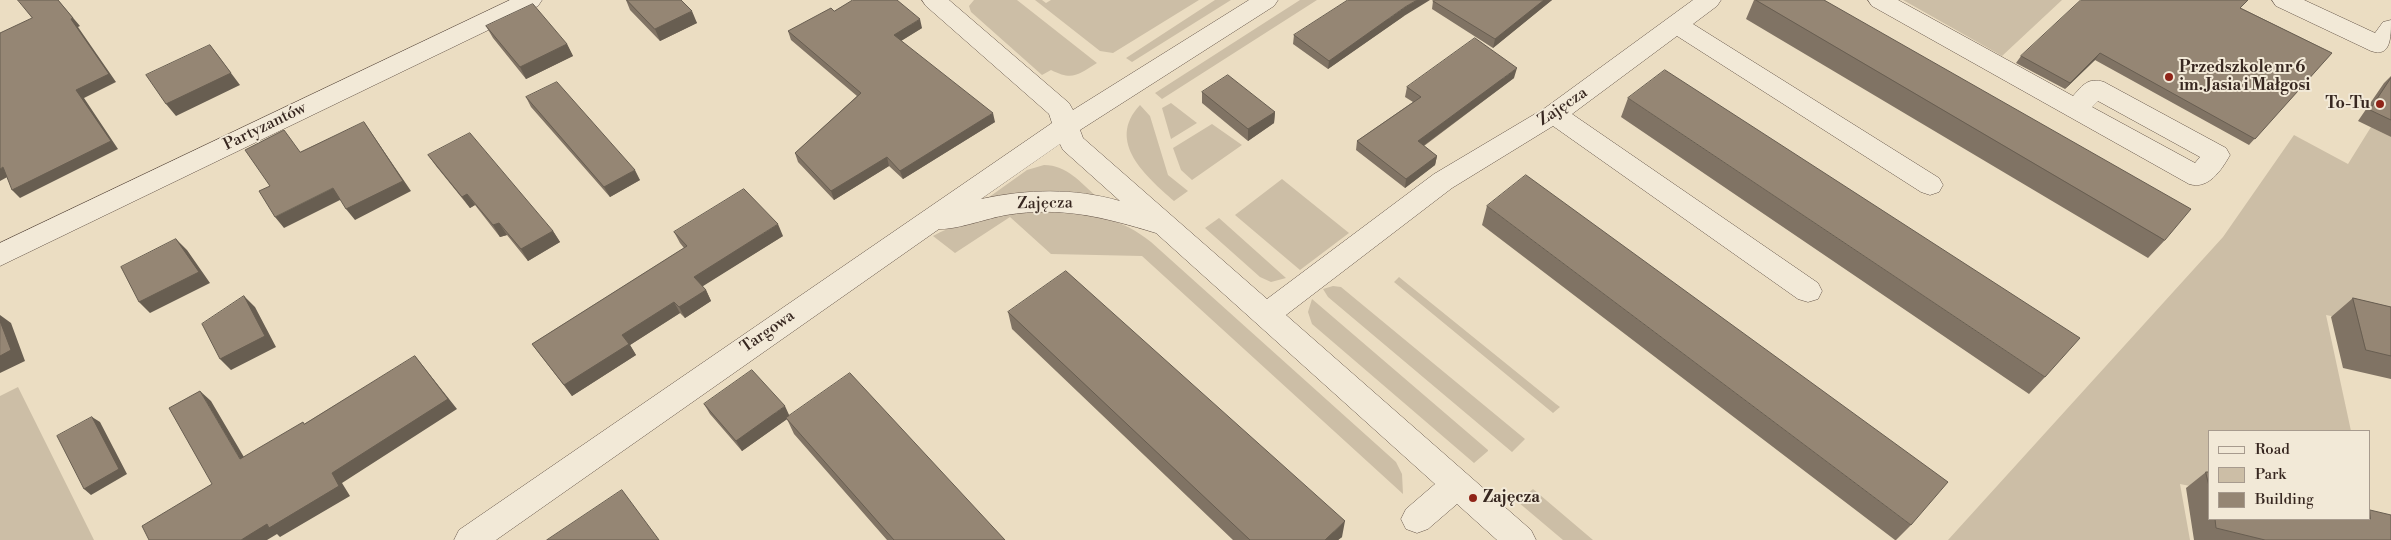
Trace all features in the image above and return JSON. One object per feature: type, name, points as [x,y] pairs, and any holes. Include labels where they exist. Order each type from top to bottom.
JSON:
[{"type":"street","name":"Partyzantów","points":[[0,255],[530,0]]},
{"type":"street","name":"Zajęcza","points":[[934,0],[1060,109],[1072,143],[1520,540]]},
{"type":"street","name":"Targowa","points":[[476,538],[923,224],[1067,126],[1266,0]]},
{"type":"street","name":"Zajęcza","points":[[1267,314],[1444,182],[1554,114],[1709,0]]},
{"type":"street","points":[[1880,0],[2198,177],[2217,156],[2095,88],[2076,109]]},
{"type":"street","points":[[2284,0],[2380,45],[2391,28]]},
{"type":"street","points":[[1677,25],[1930,185]]},
{"type":"street","points":[[1554,114],[1808,291]]},
{"type":"street","name":"Zajęcza","points":[[923,224],[978,210],[1039,201],[1075,202],[1118,211],[1166,225]]},
{"type":"street","points":[[1417,519],[1458,484]]},
{"type":"green space","points":[[974,0],[1017,0],[1097,63],[1075,75],[1065,75],[1051,70],[1042,75],[971,12],[969,6]]},
{"type":"green space","points":[[1035,0],[1042,0],[1046,3],[1051,0],[1199,0],[1113,53],[1100,51]]},
{"type":"green space","points":[[1215,0],[1231,0],[1132,62],[1126,58]]},
{"type":"green space","points":[[1300,0],[1317,0],[1162,99],[1155,93]]},
{"type":"green space","points":[[1903,0],[2062,0],[2002,56]]},
{"type":"green space","points":[[1171,103],[1197,123],[1171,139],[1162,108]]},
{"type":"green space","points":[[1140,105],[1150,116],[1168,175],[1188,191],[1174,201],[1142,170],[1128,145],[1127,132],[1130,119]]},
{"type":"green space","points":[[1212,124],[1242,145],[1192,180],[1181,170],[1173,148]]},
{"type":"green space","points":[[2371,127],[2391,137],[2391,328],[2326,315],[2351,430],[2208,430],[2208,490],[2180,484],[2190,540],[1948,540],[2223,237],[2294,135],[2348,164]]},
{"type":"green space","points":[[1044,165],[1066,171],[1097,197],[985,200],[1027,170]]},
{"type":"green space","points":[[1282,179],[1349,233],[1300,270],[1235,215]]},
{"type":"green space","points":[[1058,211],[1107,219],[1129,228],[1151,242],[1396,462],[1402,474],[1403,494],[1142,256],[1051,254],[1010,217],[955,253],[933,236],[978,219],[1010,214]]},
{"type":"green space","points":[[1219,218],[1286,278],[1271,282],[1260,277],[1205,228]]},
{"type":"green space","points":[[1399,277],[1560,407],[1553,413],[1394,282]]},
{"type":"green space","points":[[1333,286],[1341,287],[1525,439],[1512,452],[1328,297],[1323,289]]},
{"type":"green space","points":[[1312,299],[1488,451],[1474,463],[1312,324],[1308,312]]},
{"type":"green space","points":[[18,387],[94,540],[0,540],[0,396]]},
{"type":"green space","points":[[1533,489],[1593,540],[1563,540],[1518,502]]},
{"type":"building","points":[[18,0],[58,0],[73,18],[71,19],[109,74],[76,90],[111,141],[12,190],[3,167],[0,169],[0,33],[32,18]]},
{"type":"building","points":[[627,0],[681,0],[692,11],[655,29]]},
{"type":"building","points":[[853,0],[897,0],[920,19],[894,35],[993,113],[900,171],[887,157],[831,191],[795,153],[861,93],[788,31],[831,8],[834,11]]},
{"type":"building","points":[[1348,0],[1417,0],[1329,61],[1294,35]]},
{"type":"building","points":[[1434,0],[1544,0],[1495,39]]},
{"type":"building","points":[[1756,0],[1824,0],[2191,209],[2165,240]]},
{"type":"building","points":[[2081,0],[2248,0],[2240,8],[2332,53],[2255,139],[2100,53],[2070,83],[2021,56]]},
{"type":"building","points":[[533,4],[567,44],[520,67],[486,26]]},
{"type":"building","points":[[1475,38],[1517,68],[1418,141],[1437,156],[1406,179],[1357,141],[1421,97],[1407,87]]},
{"type":"building","points":[[210,45],[231,73],[166,104],[146,75]]},
{"type":"building","points":[[1665,70],[2080,338],[2045,377],[1628,98]]},
{"type":"building","points":[[1228,75],[1275,112],[1248,129],[1202,92]]},
{"type":"building","points":[[2391,78],[2391,120],[2370,110]]},
{"type":"building","points":[[557,82],[635,170],[604,187],[526,97]]},
{"type":"building","points":[[364,122],[403,181],[346,209],[333,188],[275,217],[259,191],[270,186],[245,150],[284,130],[300,152]]},
{"type":"building","points":[[470,133],[553,231],[521,249],[499,223],[493,225],[467,194],[462,197],[428,155]]},
{"type":"building","points":[[1526,175],[1948,482],[1911,525],[1487,206]]},
{"type":"building","points":[[744,189],[778,224],[694,277],[706,290],[679,307],[674,302],[622,335],[629,344],[564,385],[532,344],[687,246],[674,232]]},
{"type":"building","points":[[176,239],[199,272],[139,302],[121,267]]},
{"type":"building","points":[[1066,271],[1345,521],[1325,540],[1250,540],[1008,312]]},
{"type":"building","points":[[244,296],[265,336],[220,359],[202,324]]},
{"type":"building","points":[[2353,298],[2391,307],[2391,356],[2366,350]]},
{"type":"building","points":[[0,321],[11,350],[0,356]]},
{"type":"building","points":[[415,356],[448,399],[332,473],[339,486],[269,528],[267,524],[241,540],[149,540],[142,526],[212,484],[169,408],[200,391],[240,459],[303,422],[304,424]]},
{"type":"building","points":[[752,370],[785,406],[736,441],[704,404]]},
{"type":"building","points":[[850,373],[1005,540],[894,540],[786,418]]},
{"type":"building","points":[[92,417],[119,469],[84,489],[57,436]]},
{"type":"building","points":[[622,490],[659,540],[547,540]]},
{"type":"building","points":[[2371,510],[2391,515],[2391,540],[2265,540],[2216,528],[2215,520],[2371,520]]},
{"type":"place","name":"Przedszkole nr 6 im. Jasia i Małgosi","points":[[2169,77]]},
{"type":"place","name":"To-Tu","points":[[2380,104]]},
{"type":"place","name":"Zajęcza","points":[[1473,498]]}]
